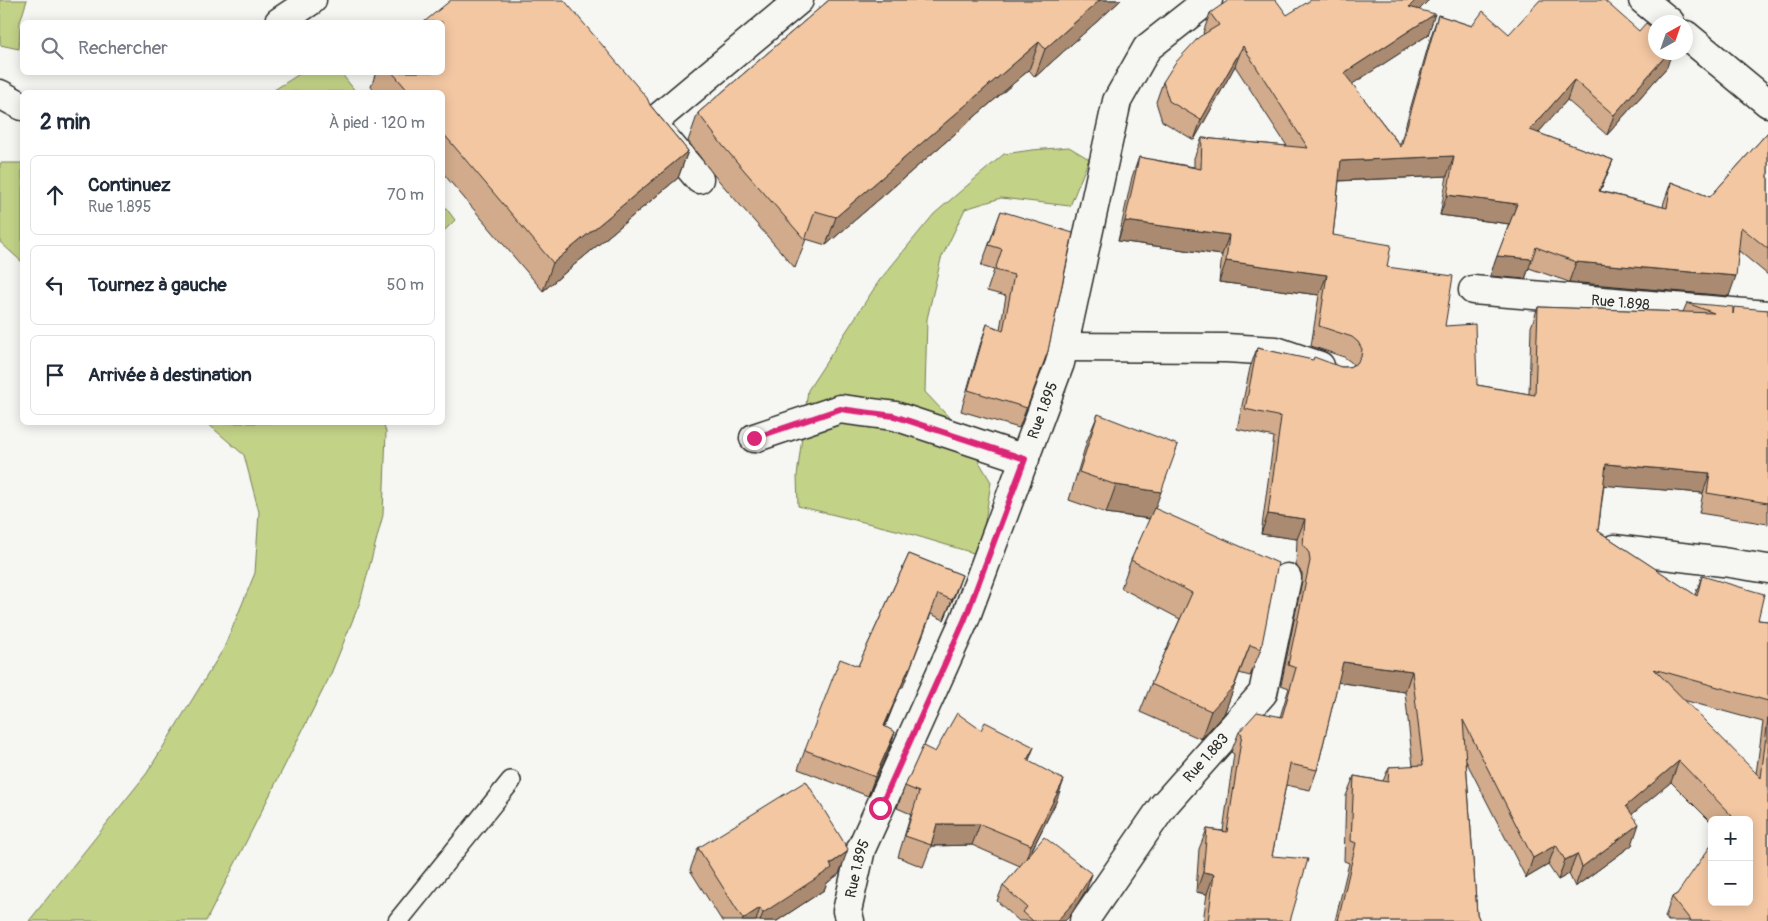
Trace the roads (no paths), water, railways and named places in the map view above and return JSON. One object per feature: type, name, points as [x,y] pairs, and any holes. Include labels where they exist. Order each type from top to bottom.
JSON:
[{"type":"street","points":[[282,20],[312,0]]},
{"type":"street","points":[[699,180],[652,123],[799,0]]},
{"type":"street","name":"Rue 1.895","points":[[850,921],[847,911],[861,849],[965,619],[1060,363],[1117,101],[1147,48],[1208,0]]},
{"type":"street","points":[[1643,0],[1661,15]]},
{"type":"street","points":[[1693,41],[1768,104]]},
{"type":"street","points":[[0,94],[20,105]]},
{"type":"street","name":"Rue 1.898","points":[[1473,290],[1768,315]]},
{"type":"street","points":[[1064,348],[1226,348],[1276,351],[1339,372]]},
{"type":"street","points":[[754,438],[840,409],[894,416],[1025,459]]},
{"type":"street","points":[[1614,549],[1768,569]]},
{"type":"street","name":"Rue 1.883","points":[[1084,921],[1163,806],[1263,692],[1286,578]]},
{"type":"lane","points":[[398,921],[511,781]]}]
